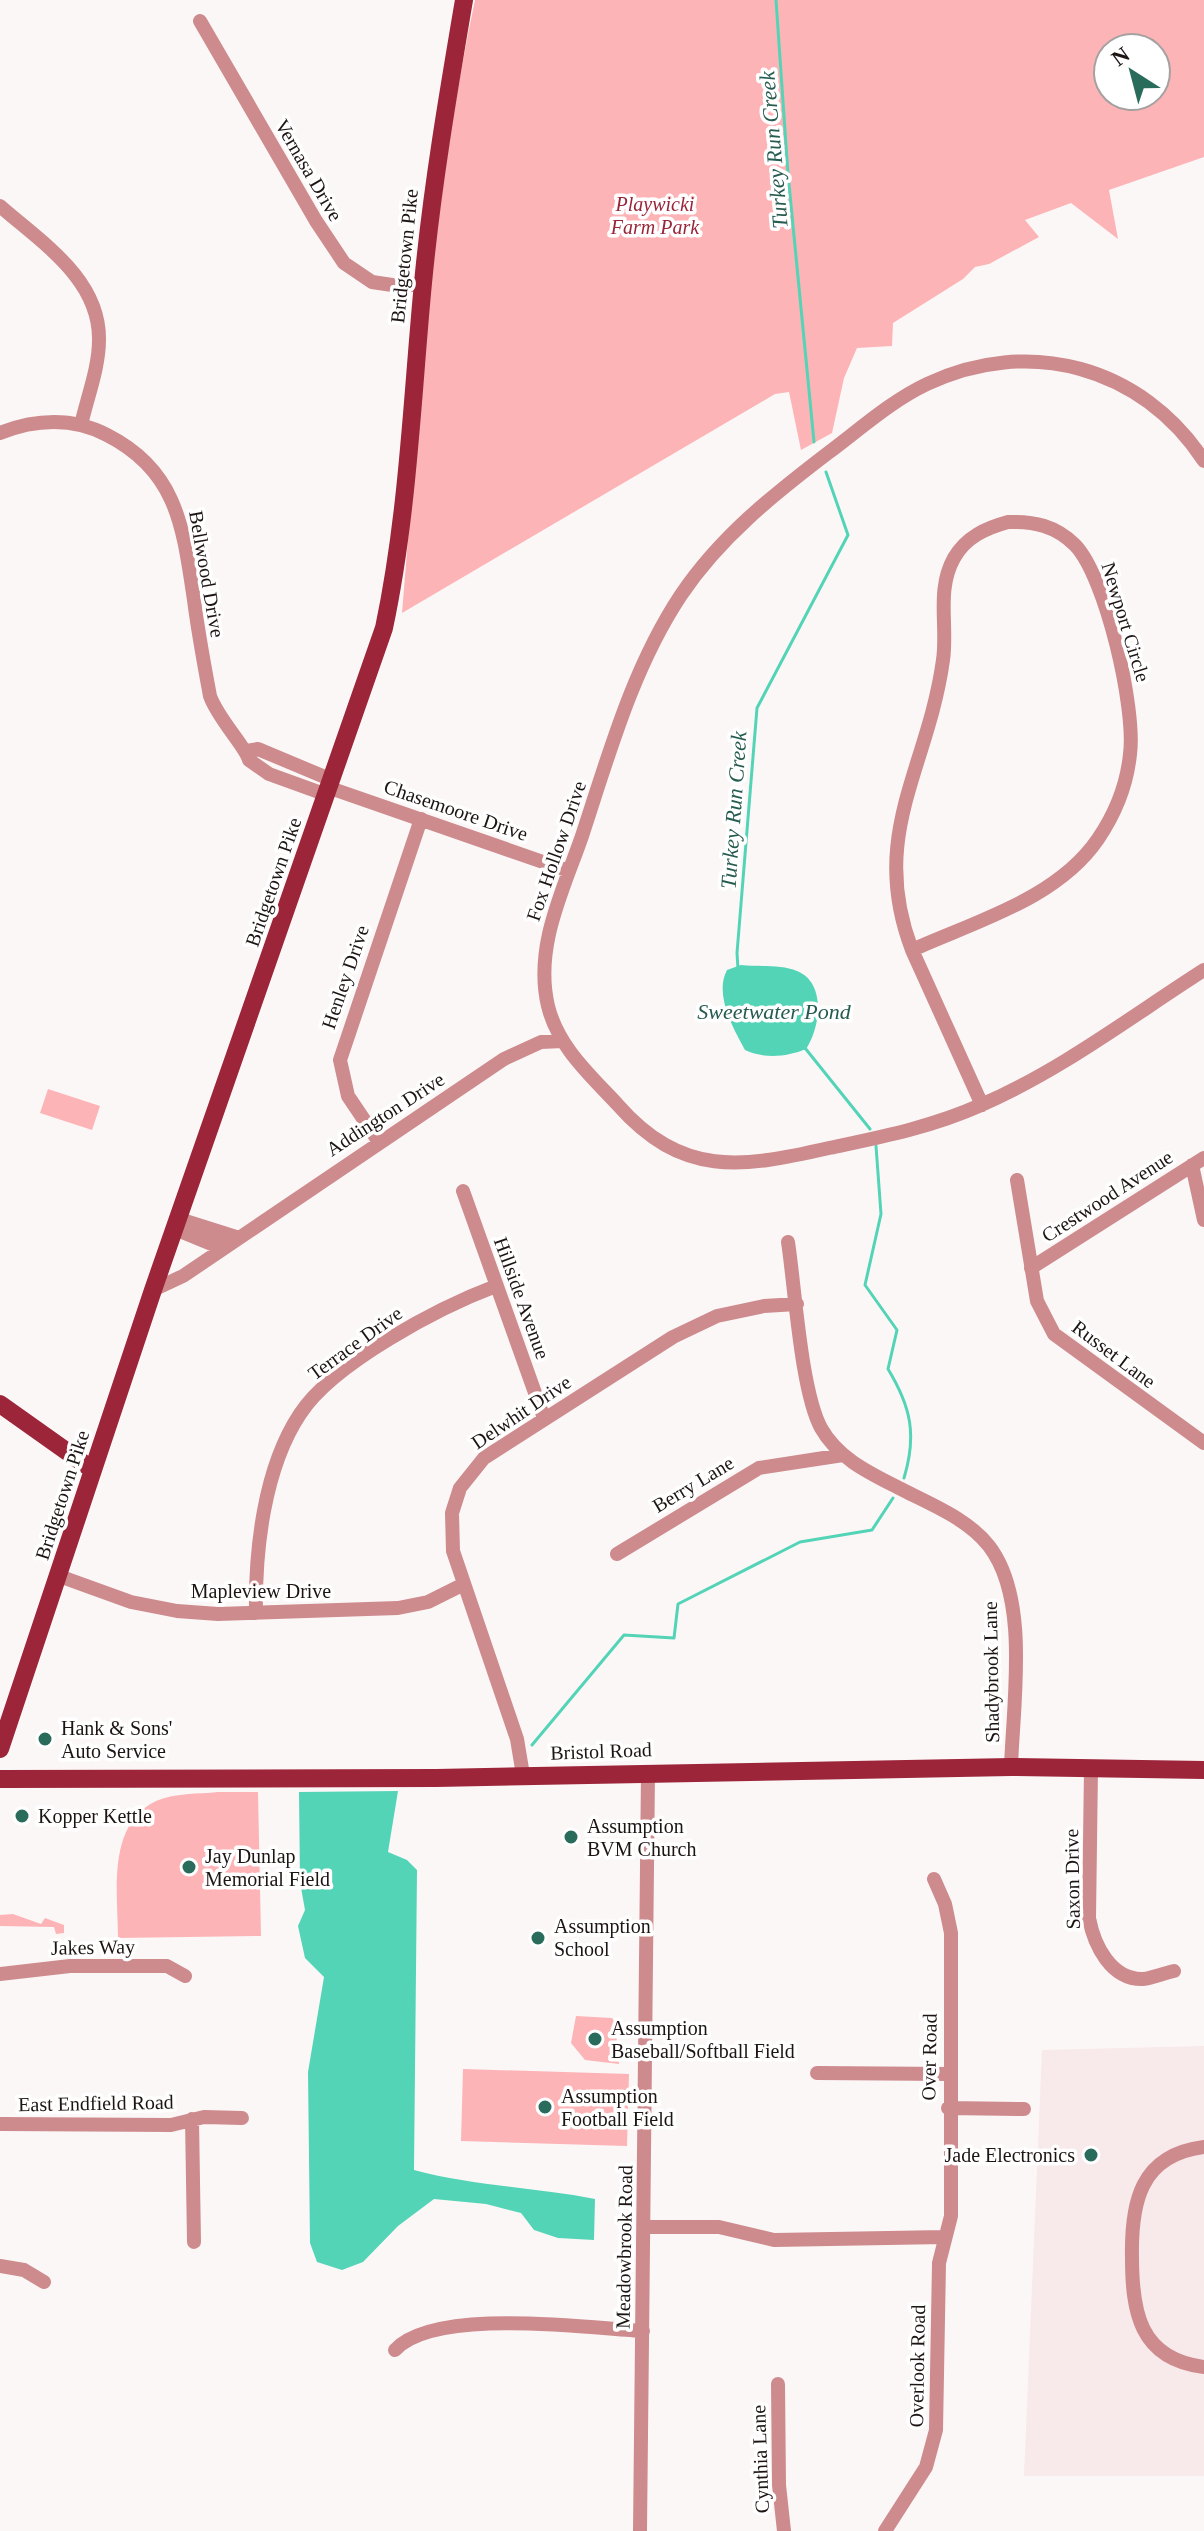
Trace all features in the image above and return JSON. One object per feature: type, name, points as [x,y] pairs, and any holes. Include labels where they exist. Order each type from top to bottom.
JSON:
[{"type":"main road","name":"Bridgetown Pike","points":[[0,1749],[153,1290],[384,628],[393,584],[433,180],[464,0]]},
{"type":"main road","points":[[0,1404],[93,1470]]},
{"type":"main road","name":"Bristol Road","points":[[0,1779],[1011,1767],[1204,1770]]},
{"type":"street","name":"Vernasa Drive","points":[[200,21],[316,221],[344,263],[372,282],[399,286],[423,284]]},
{"type":"street","points":[[0,206],[75,274],[89,291],[98,322],[99,343],[81,425]]},
{"type":"street","name":"Fox Hollow Drive","points":[[1204,461],[1181,429],[1154,404],[1106,376],[1062,363],[1008,361],[980,365],[951,374],[909,394],[762,505],[722,543],[693,578],[665,622],[640,671],[569,871],[544,956],[548,1006],[563,1041],[628,1118],[652,1138],[678,1153],[718,1164],[783,1159],[918,1128],[982,1105],[1025,1084],[1204,970]]},
{"type":"street","name":"Bellwood Drive","points":[[0,433],[43,422],[81,425],[128,447],[154,470],[171,497],[185,541],[210,696],[222,723],[247,751],[249,760],[263,771],[330,788]]},
{"type":"street","name":"Newport Circle","points":[[912,950],[1034,895],[1064,876],[1100,837],[1121,795],[1132,735],[1123,670],[1087,563],[1067,538],[1045,526],[1008,522],[984,530],[966,543],[947,574],[939,683],[900,813],[895,842],[898,904],[912,950],[982,1105]]},
{"type":"street","name":"Chasemoore Drive","points":[[330,788],[569,871]]},
{"type":"street","name":"Henley Drive","points":[[379,1142],[348,1096],[340,1060],[421,819]]},
{"type":"street","name":"Addington Drive","points":[[153,1290],[183,1276],[504,1059],[541,1042],[563,1041]]},
{"type":"street","points":[[1198,1161],[1204,1220]]},
{"type":"street","name":"Crestwood Avenue","points":[[1031,1268],[1198,1161]]},
{"type":"street","name":"Russet Lane","points":[[1017,1180],[1041,1313],[1062,1343],[1204,1443]]},
{"type":"street","name":"Hillside Avenue","points":[[463,1191],[544,1418]]},
{"type":"street","points":[[177,1224],[214,1245],[237,1237]]},
{"type":"street","name":"Shadybrook Lane","points":[[788,1242],[811,1402],[821,1428],[843,1455],[951,1515],[977,1534],[998,1560],[1009,1585],[1014,1619],[1011,1767]]},
{"type":"street","name":"Terrace Drive","points":[[256,1613],[259,1530],[288,1437],[300,1414],[332,1380],[431,1313],[496,1286]]},
{"type":"street","name":"Delwhit Drive","points":[[523,1775],[517,1739],[451,1538],[452,1513],[460,1488],[484,1458],[701,1322],[748,1308],[797,1304]]},
{"type":"street","name":"Berry Lane","points":[[617,1554],[759,1468],[843,1455]]},
{"type":"street","name":"Mapleview Drive","points":[[59,1576],[131,1602],[177,1611],[256,1613],[408,1607],[464,1584]]},
{"type":"street","name":"Saxon Drive","points":[[1091,1768],[1089,1918],[1093,1940],[1101,1954],[1127,1976],[1144,1979],[1174,1971]]},
{"type":"street","name":"Meadowbrook Road","points":[[640,2531],[648,1772]]},
{"type":"street","name":"Over Road","points":[[934,1879],[945,1904],[951,1933],[948,2108],[951,2216],[944,2237]]},
{"type":"street","name":"Jakes Way","points":[[0,1974],[70,1966],[167,1966],[185,1976]]},
{"type":"street","points":[[817,2073],[949,2074]]},
{"type":"street","points":[[948,2108],[1024,2109]]},
{"type":"street","name":"East Endfield Road","points":[[0,2124],[171,2125],[192,2119],[242,2118]]},
{"type":"street","name":"East Endfield Road","points":[[192,2119],[194,2242]]},
{"type":"street","points":[[1204,2147],[1175,2155],[1157,2167],[1138,2194],[1132,2221],[1132,2296],[1139,2322],[1167,2355],[1204,2367]]},
{"type":"street","points":[[644,2227],[719,2227],[774,2240],[944,2237]]},
{"type":"street","name":"Overlook Road","points":[[885,2531],[926,2467],[935,2445],[939,2263],[944,2237]]},
{"type":"street","points":[[0,2266],[24,2270],[44,2282]]},
{"type":"street","points":[[395,2350],[420,2332],[492,2322],[643,2331]]},
{"type":"street","name":"Cynthia Lane","points":[[778,2384],[779,2485],[784,2531]]},
{"type":"shaded area","points":[[1204,2046],[1204,2476],[1024,2476],[1042,2050]]},
{"type":"green space","name":"Playwicki Farm Park","points":[[475,0],[1204,0],[1204,157],[1109,190],[1118,239],[1071,203],[1025,220],[1039,237],[989,264],[975,267],[963,279],[893,323],[892,346],[857,348],[844,378],[832,433],[801,450],[789,392],[775,394],[402,613],[429,305],[448,152]]},
{"type":"green space","points":[[48,1089],[100,1106],[92,1130],[40,1113]]},
{"type":"green space","name":"Jay Dunlap Memorial Field","points":[[218,1792],[258,1792],[261,1936],[118,1938],[118,1862],[129,1826],[140,1812],[163,1798]]},
{"type":"green space","points":[[13,1914],[41,1924],[45,1918],[64,1925],[64,1933],[56,1934],[54,1927],[0,1926],[0,1915]]},
{"type":"green space","name":"Assumption Baseball/Softball Field","points":[[576,2016],[612,2018],[619,2064],[585,2060],[571,2043]]},
{"type":"green space","name":"Assumption Football Field","points":[[463,2069],[629,2074],[627,2146],[461,2141]]},
{"type":"water","name":"Sweetwater Pond","points":[[741,965],[784,967],[807,977],[817,995],[818,1007],[815,1030],[806,1049],[776,1056],[745,1050],[727,1011],[723,990],[727,970]]},
{"type":"water","points":[[398,1791],[388,1852],[407,1860],[417,1870],[414,2170],[459,2180],[595,2199],[594,2240],[558,2238],[534,2230],[521,2213],[486,2204],[434,2199],[398,2226],[363,2262],[342,2270],[317,2262],[310,2243],[308,2072],[324,1977],[305,1958],[298,1926],[305,1910],[300,1882],[299,1792]]},
{"type":"waterway","name":"Turkey Run Creek","points":[[776,0],[788,174],[814,442]]},
{"type":"waterway","name":"Turkey Run Creek","points":[[738,969],[757,708],[848,535],[826,472]]},
{"type":"waterway","name":"Turkey Run Creek","points":[[805,1048],[870,1129]]},
{"type":"waterway","name":"Turkey Run Creek","points":[[876,1146],[881,1214],[865,1285],[897,1330],[888,1369],[902,1396],[910,1422],[910,1448],[904,1478]]},
{"type":"waterway","name":"Turkey Run Creek","points":[[532,1745],[624,1635],[674,1638],[678,1604],[800,1542],[872,1530],[893,1498]]},
{"type":"place","name":"Hank & Sons' Auto Service","points":[[45,1739]]},
{"type":"place","name":"Kopper Kettle","points":[[22,1816]]},
{"type":"place","name":"Assumption BVM Church","points":[[571,1837]]},
{"type":"place","name":"Jay Dunlap Memorial Field","points":[[189,1867]]},
{"type":"place","name":"Assumption School","points":[[538,1938]]},
{"type":"place","name":"Assumption Baseball/Softball Field","points":[[595,2039]]},
{"type":"place","name":"Assumption Football Field","points":[[545,2107]]},
{"type":"place","name":"Jade Electronics","points":[[1091,2155]]}]
